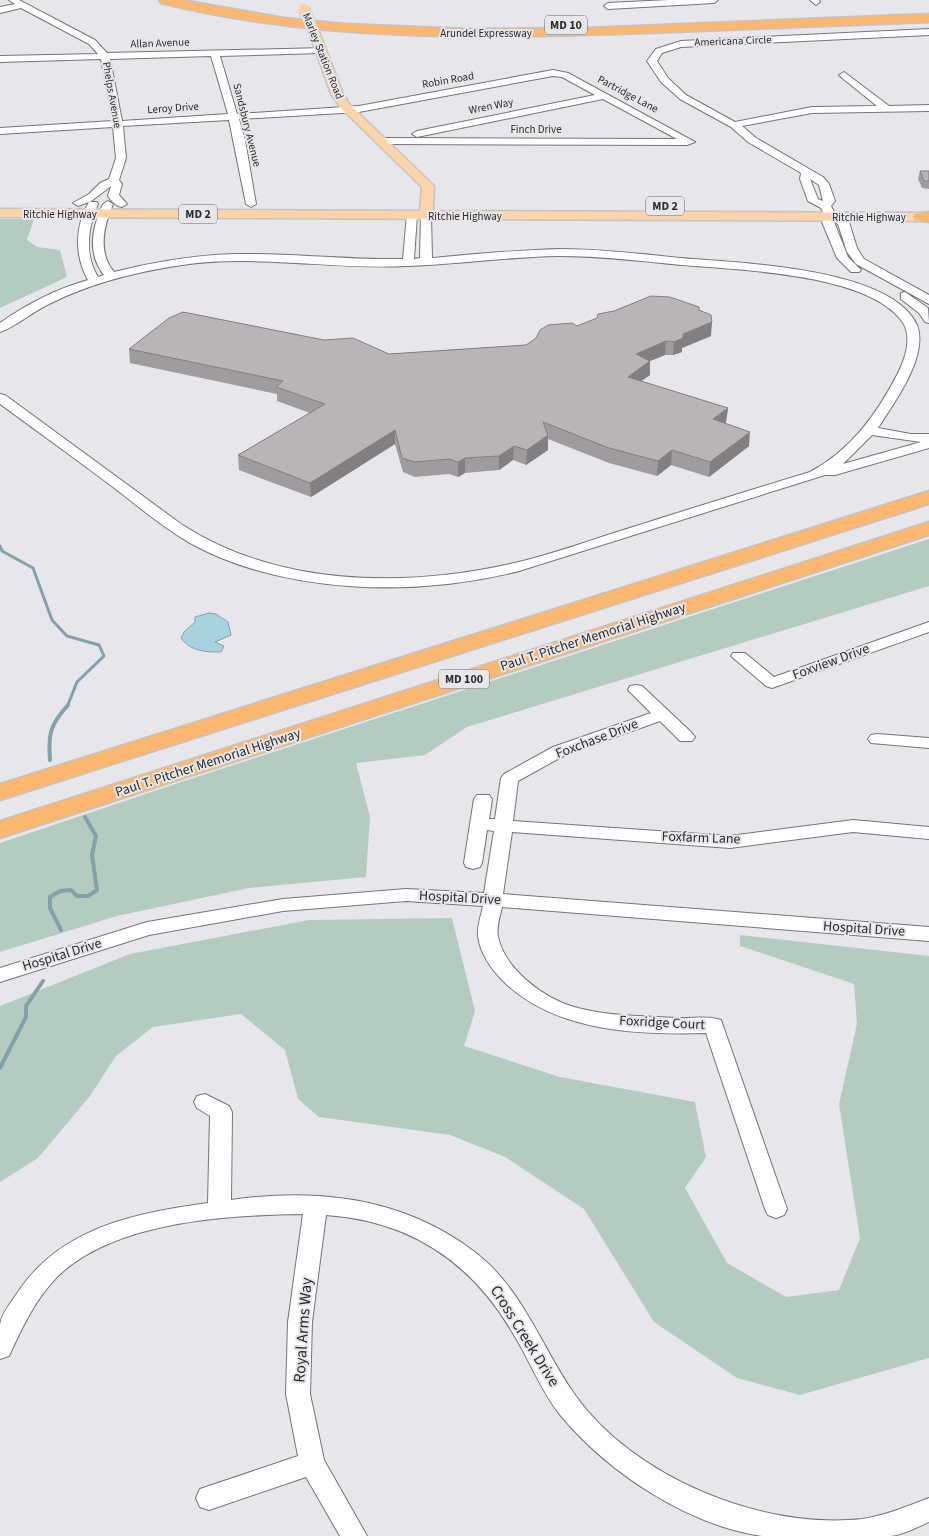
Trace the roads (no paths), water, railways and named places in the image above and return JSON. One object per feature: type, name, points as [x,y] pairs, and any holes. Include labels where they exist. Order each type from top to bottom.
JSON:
[{"type":"highway","name":"Arundel Expressway","points":[[165,0],[222,12],[287,22],[436,33],[558,33],[929,18]]},
{"type":"highway","name":"Arundel Expressway","points":[[205,0],[333,20],[459,27],[929,12]]},
{"type":"highway","name":"MD 100","points":[[0,792],[929,497]]},
{"type":"highway","name":"Paul T. Pitcher Memorial Highway","points":[[0,830],[929,528]]},
{"type":"main road","name":"Marley Station Road","points":[[302,4],[338,94],[347,109],[428,186],[426,216]]},
{"type":"main road","points":[[413,203],[414,172]]},
{"type":"main road","name":"Ritchie Highway","points":[[0,203],[78,204],[90,209]]},
{"type":"main road","name":"Ritchie Highway","points":[[0,213],[90,209],[413,203]]},
{"type":"main road","name":"Ritchie Highway","points":[[105,209],[122,204],[413,203],[426,216],[437,220],[451,216],[828,212]]},
{"type":"main road","name":"Ritchie Highway","points":[[426,216],[828,212],[927,214]]},
{"type":"street","name":"Phelps Avenue","points":[[13,0],[92,42],[105,56],[118,124],[120,165],[114,181],[117,184],[113,196],[122,204]]},
{"type":"street","points":[[607,5],[714,0]]},
{"type":"street","points":[[0,10],[23,5]]},
{"type":"street","name":"Americana Circle","points":[[929,32],[689,43],[670,46],[655,54],[652,58],[653,65],[670,86],[696,105],[734,125],[752,140],[806,170],[824,184],[830,201],[828,222],[843,258],[849,266],[908,298],[924,311],[929,319]]},
{"type":"street","name":"Allan Avenue","points":[[0,59],[322,50]]},
{"type":"street","name":"Sandsbury Avenue","points":[[215,53],[244,158],[251,204]]},
{"type":"street","name":"Robin Road","points":[[347,109],[553,73]]},
{"type":"street","name":"Partridge Lane","points":[[553,73],[565,75],[690,142]]},
{"type":"street","points":[[844,75],[888,110]]},
{"type":"street","name":"Wren Way","points":[[382,141],[605,96]]},
{"type":"street","points":[[734,125],[804,111],[929,108]]},
{"type":"street","name":"Leroy Drive","points":[[0,131],[347,109]]},
{"type":"street","name":"Finch Drive","points":[[382,141],[690,142]]},
{"type":"street","points":[[806,170],[805,179],[813,201],[843,222],[855,257],[862,263],[929,300]]},
{"type":"street","points":[[78,204],[93,196],[104,185],[114,181]]},
{"type":"street","points":[[408,263],[413,203]]},
{"type":"street","points":[[90,209],[83,226],[83,241],[86,265],[95,282]]},
{"type":"street","points":[[105,209],[98,226],[99,246],[102,265],[112,277]]},
{"type":"street","points":[[426,216],[426,261]]},
{"type":"street","points":[[0,328],[45,301],[95,282],[183,262],[233,257],[408,263],[508,254],[597,254],[790,272],[828,279],[861,289],[897,308],[911,324],[913,331],[914,352],[909,367],[871,427],[849,455],[830,468],[815,475]]},
{"type":"street","points":[[0,398],[172,525],[197,540],[222,552],[254,563],[323,578],[413,582],[499,571],[564,553],[815,475],[844,470],[929,444]]},
{"type":"street","points":[[871,427],[907,431],[929,431]]},
{"type":"street","points":[[871,427],[911,438],[929,438]]},
{"type":"street","points":[[921,630],[929,640]]},
{"type":"street","name":"Foxview Drive","points":[[739,656],[772,683],[921,630]]},
{"type":"street","name":"Foxchase Drive","points":[[636,690],[686,738]]},
{"type":"street","name":"Foxchase Drive","points":[[493,900],[510,778],[559,751],[662,715]]},
{"type":"street","points":[[877,739],[929,744]]},
{"type":"street","points":[[473,863],[483,799]]},
{"type":"street","name":"Foxfarm Lane","points":[[479,824],[730,842],[853,826],[929,833]]},
{"type":"street","name":"Hospital Drive","points":[[0,975],[147,929],[283,905],[349,898],[406,895],[929,934]]},
{"type":"street","name":"Foxridge Court","points":[[493,900],[488,936],[499,964],[526,991],[568,1013],[627,1022],[679,1026],[714,1025],[776,1208]]},
{"type":"street","points":[[205,1102],[221,1112],[219,1210]]},
{"type":"street","name":"Cross Creek Drive","points":[[0,1349],[19,1307],[38,1282],[59,1262],[82,1246],[108,1233],[146,1221],[219,1210],[316,1203],[392,1218],[445,1242],[464,1256],[502,1294],[568,1407],[592,1432],[623,1460],[660,1483],[716,1512],[754,1530],[862,1531],[898,1522],[929,1510]]},
{"type":"street","name":"Royal Arms Way","points":[[316,1203],[300,1322],[298,1394],[312,1463],[354,1536]]},
{"type":"street","points":[[209,1498],[312,1463]]},
{"type":"water","points":[[209,613],[216,614],[228,622],[231,635],[215,642],[224,646],[221,652],[194,649],[181,638],[184,632],[195,622],[195,617]]},
{"type":"waterway","points":[[0,546],[2,551],[33,568],[52,620],[67,636],[99,645],[104,656],[77,682],[68,705]]},
{"type":"waterway","points":[[50,760],[49,743],[51,730],[57,718],[68,705]]},
{"type":"waterway","points":[[61,930],[50,908],[50,897],[60,891],[71,890],[77,896],[88,896],[97,890],[92,855],[96,836],[85,817]]},
{"type":"waterway","points":[[0,1068],[26,1017],[26,1006],[43,981]]}]
